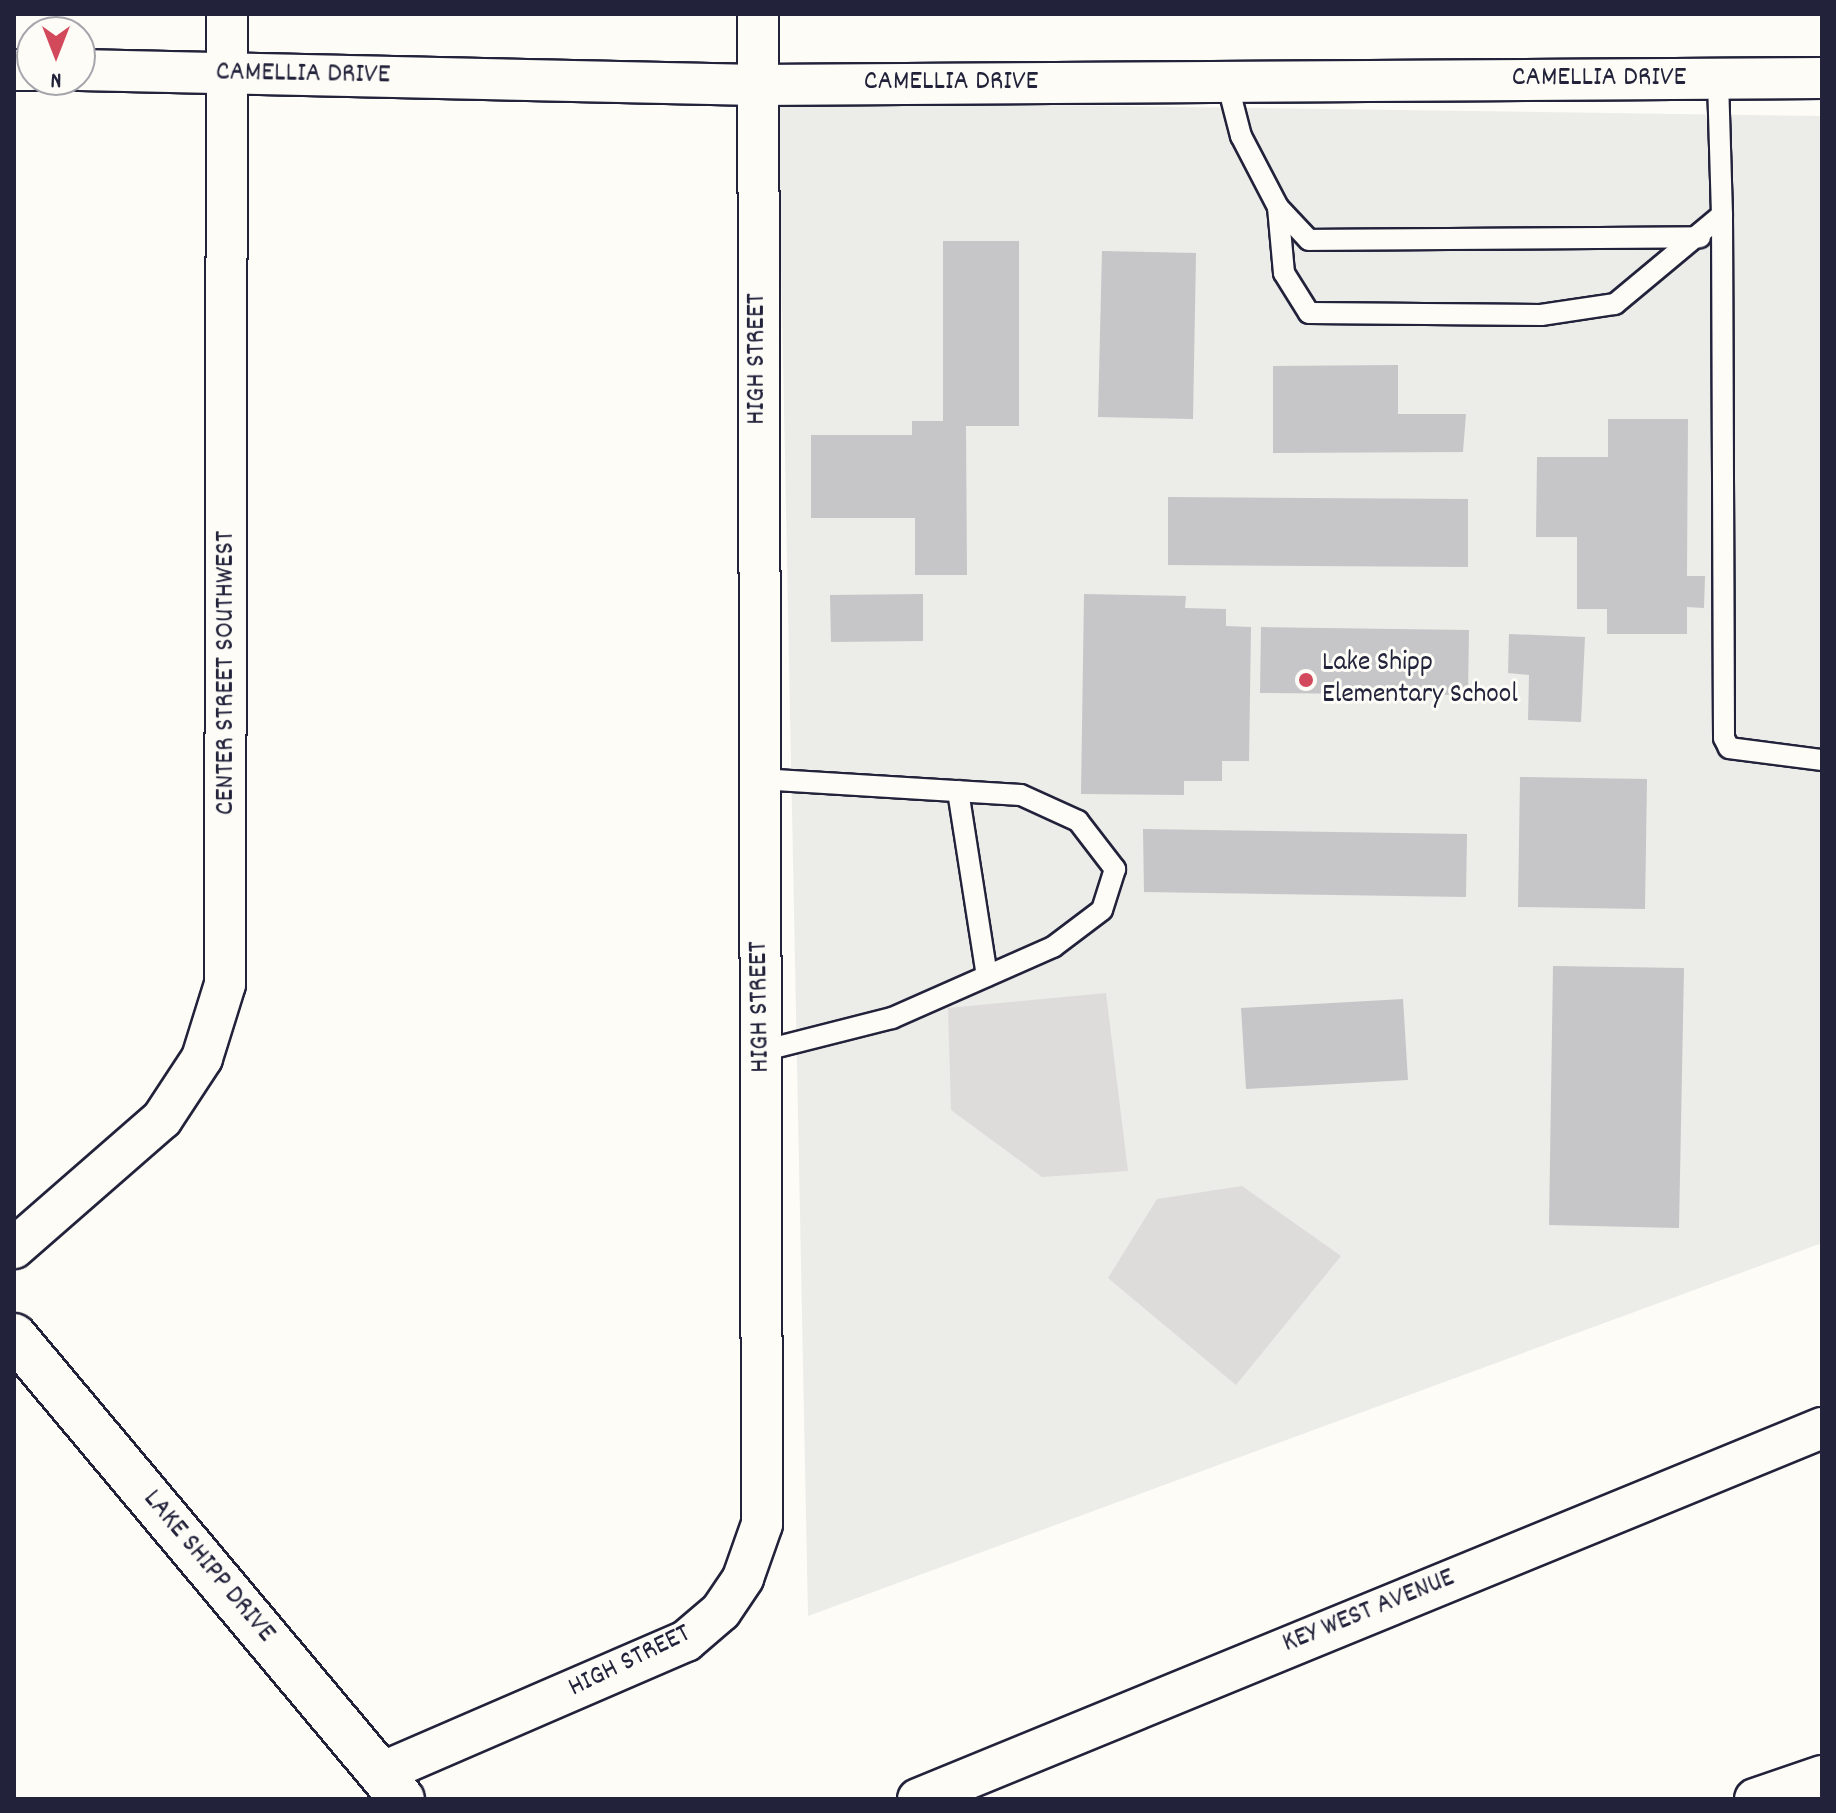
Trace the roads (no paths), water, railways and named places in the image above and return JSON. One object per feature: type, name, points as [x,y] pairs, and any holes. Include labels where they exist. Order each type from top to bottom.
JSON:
[{"type":"street","name":"CENTER STREET SOUTHWEST","points":[[14,1248],[141,1141],[184,1091],[225,984],[227,14]]},
{"type":"street","name":"HIGH STREET","points":[[392,1786],[686,1641],[721,1611],[743,1578],[765,1497],[759,779],[758,14]]},
{"type":"street","name":"CAMELLIA DRIVE","points":[[96,70],[757,85],[1822,78]]},
{"type":"street","name":"LAKE SHIPP DRIVE","points":[[14,1336],[392,1786]]},
{"type":"street","name":"KEY WEST AVENUE","points":[[918,1799],[1822,1428]]},
{"type":"street","points":[[1755,1799],[1822,1776]]},
{"type":"lane","points":[[1718,79],[1722,215],[1724,738],[1729,748],[1822,760]]},
{"type":"lane","points":[[1227,82],[1231,118],[1278,207],[1309,240],[1700,237]]},
{"type":"lane","points":[[1278,207],[1294,299],[1309,313],[1330,317],[1582,313],[1615,304],[1700,237],[1722,215]]},
{"type":"lane","points":[[759,779],[1021,795],[1078,821],[1115,869],[1102,910],[1053,947],[834,1038],[762,1051]]},
{"type":"lane","points":[[958,791],[987,976]]},
{"type":"place","name":"Lake Shipp Elementary School","points":[[1306,680]]}]
